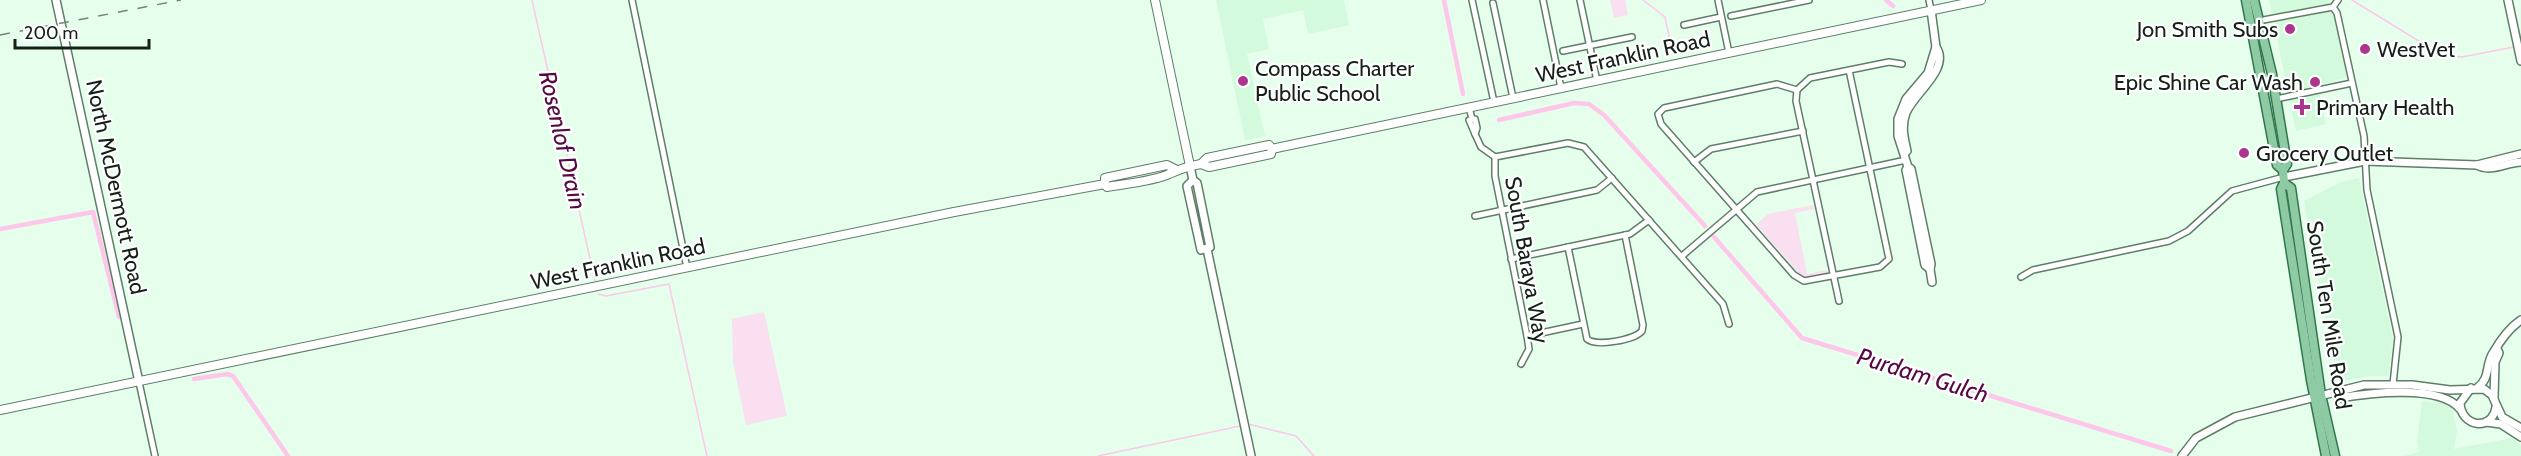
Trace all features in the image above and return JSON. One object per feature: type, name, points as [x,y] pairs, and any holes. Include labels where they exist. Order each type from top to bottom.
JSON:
[{"type":"main road","points":[[1155,0],[1190,166]]},
{"type":"main road","name":"West Franklin Road","points":[[0,410],[1105,184],[1105,178],[1167,165],[1174,169],[1201,164],[1207,158],[1269,145],[1272,149],[1981,0]]},
{"type":"main road","name":"South Ten Mile Road","points":[[2246,0],[2277,165],[2291,188],[2326,456]]},
{"type":"main road","name":"South Ten Mile Road","points":[[2254,0],[2276,99],[2287,164],[2284,176]]},
{"type":"main road","name":"South Ten Mile Road","points":[[2318,396],[2335,456]]},
{"type":"street","name":"North McDermott Road","points":[[56,0],[139,382]]},
{"type":"street","points":[[632,0],[687,268]]},
{"type":"street","points":[[1472,0],[1494,102]]},
{"type":"street","points":[[1543,0],[1561,88]]},
{"type":"street","points":[[1580,0],[1597,81]]},
{"type":"street","points":[[1718,0],[1729,53]]},
{"type":"street","points":[[1765,0],[1767,9]]},
{"type":"street","points":[[1731,16],[1809,0]]},
{"type":"street","points":[[1929,0],[1939,57],[1933,76],[1910,103],[1904,120],[1906,170],[1925,265],[1930,269],[1932,282]]},
{"type":"street","points":[[2258,21],[2333,7],[2338,0]]},
{"type":"street","points":[[2508,0],[2521,61]]},
{"type":"street","points":[[1493,3],[1513,98]]},
{"type":"street","points":[[2333,7],[2337,13],[2364,136],[2367,190],[2398,337],[2393,384]]},
{"type":"street","points":[[1684,25],[1721,17]]},
{"type":"street","points":[[1563,51],[1632,36]]},
{"type":"street","points":[[1839,302],[1796,101],[1797,90],[1810,78],[1888,62],[1902,64]]},
{"type":"street","points":[[1797,90],[1777,84],[1664,108],[1658,114],[1660,124],[1794,275],[1804,281],[1881,267],[1888,262],[1849,70]]},
{"type":"street","points":[[2276,99],[2352,84]]},
{"type":"street","name":"South Baraya Way","points":[[1469,107],[1472,119],[1469,120],[1481,147],[1495,157],[1495,176],[1529,349],[1521,364]]},
{"type":"street","points":[[1694,162],[1711,149],[1803,131]]},
{"type":"street","points":[[1495,157],[1568,143],[1582,146],[1723,304],[1729,324]]},
{"type":"street","points":[[2021,277],[2033,270],[2169,241],[2188,231],[2232,191],[2284,176],[2365,161],[2477,165],[2521,154]]},
{"type":"street","points":[[1682,256],[1757,192],[1906,160]]},
{"type":"street","points":[[2477,165],[2482,168],[2499,167],[2521,162]]},
{"type":"street","points":[[1190,166],[1193,180],[1187,186],[1201,250],[1207,249],[1251,456]]},
{"type":"street","points":[[1475,216],[1597,190],[1612,178]]},
{"type":"street","points":[[1511,259],[1625,235],[1636,231],[1649,220]]},
{"type":"street","points":[[1568,247],[1583,324],[1589,342],[1597,344],[1637,336],[1642,331],[1625,235]]},
{"type":"street","points":[[2460,409],[2462,398],[2487,376],[2489,362],[2513,325],[2521,320]]},
{"type":"street","points":[[1527,336],[1583,324]]},
{"type":"street","points":[[2486,422],[2492,417],[2495,403],[2495,362],[2499,353],[2497,349]]},
{"type":"street","points":[[139,382],[155,456]]},
{"type":"street","points":[[2182,456],[2196,438],[2235,417],[2334,393],[2340,389],[2364,385],[2393,384],[2450,390],[2474,388],[2488,391],[2502,417],[2521,428]]},
{"type":"street","points":[[2334,393],[2339,398],[2380,392],[2442,396],[2453,400],[2471,423],[2501,424],[2521,437]]},
{"type":"shaded area","name":"Compass Charter Public School","points":[[1216,0],[1344,0],[1349,25],[1308,34],[1303,10],[1263,19],[1269,49],[1247,54],[1265,136],[1245,140]]},
{"type":"shaded area","points":[[1610,0],[1625,0],[1628,15],[1614,18]]},
{"type":"shaded area","points":[[2269,0],[2328,0],[2330,10],[2334,14],[2347,77],[2318,86],[2326,124],[2296,131]]},
{"type":"shaded area","points":[[2359,178],[2393,340],[2388,376],[2369,376],[2338,382],[2304,201],[2341,182]]},
{"type":"shaded area","points":[[1813,205],[1814,209],[1795,213],[1807,274],[1827,270],[1827,274],[1811,277],[1801,275],[1756,225],[1768,214]]},
{"type":"shaded area","points":[[764,312],[787,416],[746,425],[733,362],[732,319]]},
{"type":"shaded area","points":[[2422,401],[2451,404],[2457,431],[2454,449],[2512,438],[2521,446],[2521,456],[2404,456],[2419,452],[2417,441]]},
{"type":"waterway","name":"Rosenlof Drain","points":[[532,0],[595,281]]},
{"type":"waterway","name":"Purdam Gulch","points":[[1444,0],[1463,94]]},
{"type":"waterway","points":[[1643,0],[1665,17],[1672,50]]},
{"type":"waterway","points":[[1886,0],[1893,6]]},
{"type":"waterway","points":[[2352,0],[2440,54],[2462,57],[2514,47]]},
{"type":"waterway","name":"Purdam Gulch","points":[[1499,120],[1574,103],[1589,104],[1604,115],[1705,226]]},
{"type":"waterway","points":[[0,229],[93,212],[119,317]]},
{"type":"waterway","name":"Purdam Gulch","points":[[1714,237],[1802,338],[2171,451]]},
{"type":"waterway","name":"Rosenlof Drain","points":[[598,294],[606,296],[669,284],[707,456]]},
{"type":"waterway","points":[[194,379],[227,374],[233,376],[288,456]]},
{"type":"waterway","name":"Rosenlof Drain","points":[[1248,424],[1296,436],[1314,456]]},
{"type":"waterway","name":"Rosenlof Drain","points":[[1098,456],[1240,426]]},
{"type":"railway","points":[[0,35],[181,0]]},
{"type":"place","name":"Jon Smith Subs","points":[[2290,29]]},
{"type":"place","name":"WestVet","points":[[2365,49]]},
{"type":"place","name":"Compass Charter Public School","points":[[1243,81]]},
{"type":"place","name":"Epic Shine Car Wash","points":[[2315,82]]},
{"type":"place","name":"Primary Health","points":[[2302,107]]},
{"type":"place","name":"Grocery Outlet","points":[[2244,153]]}]
